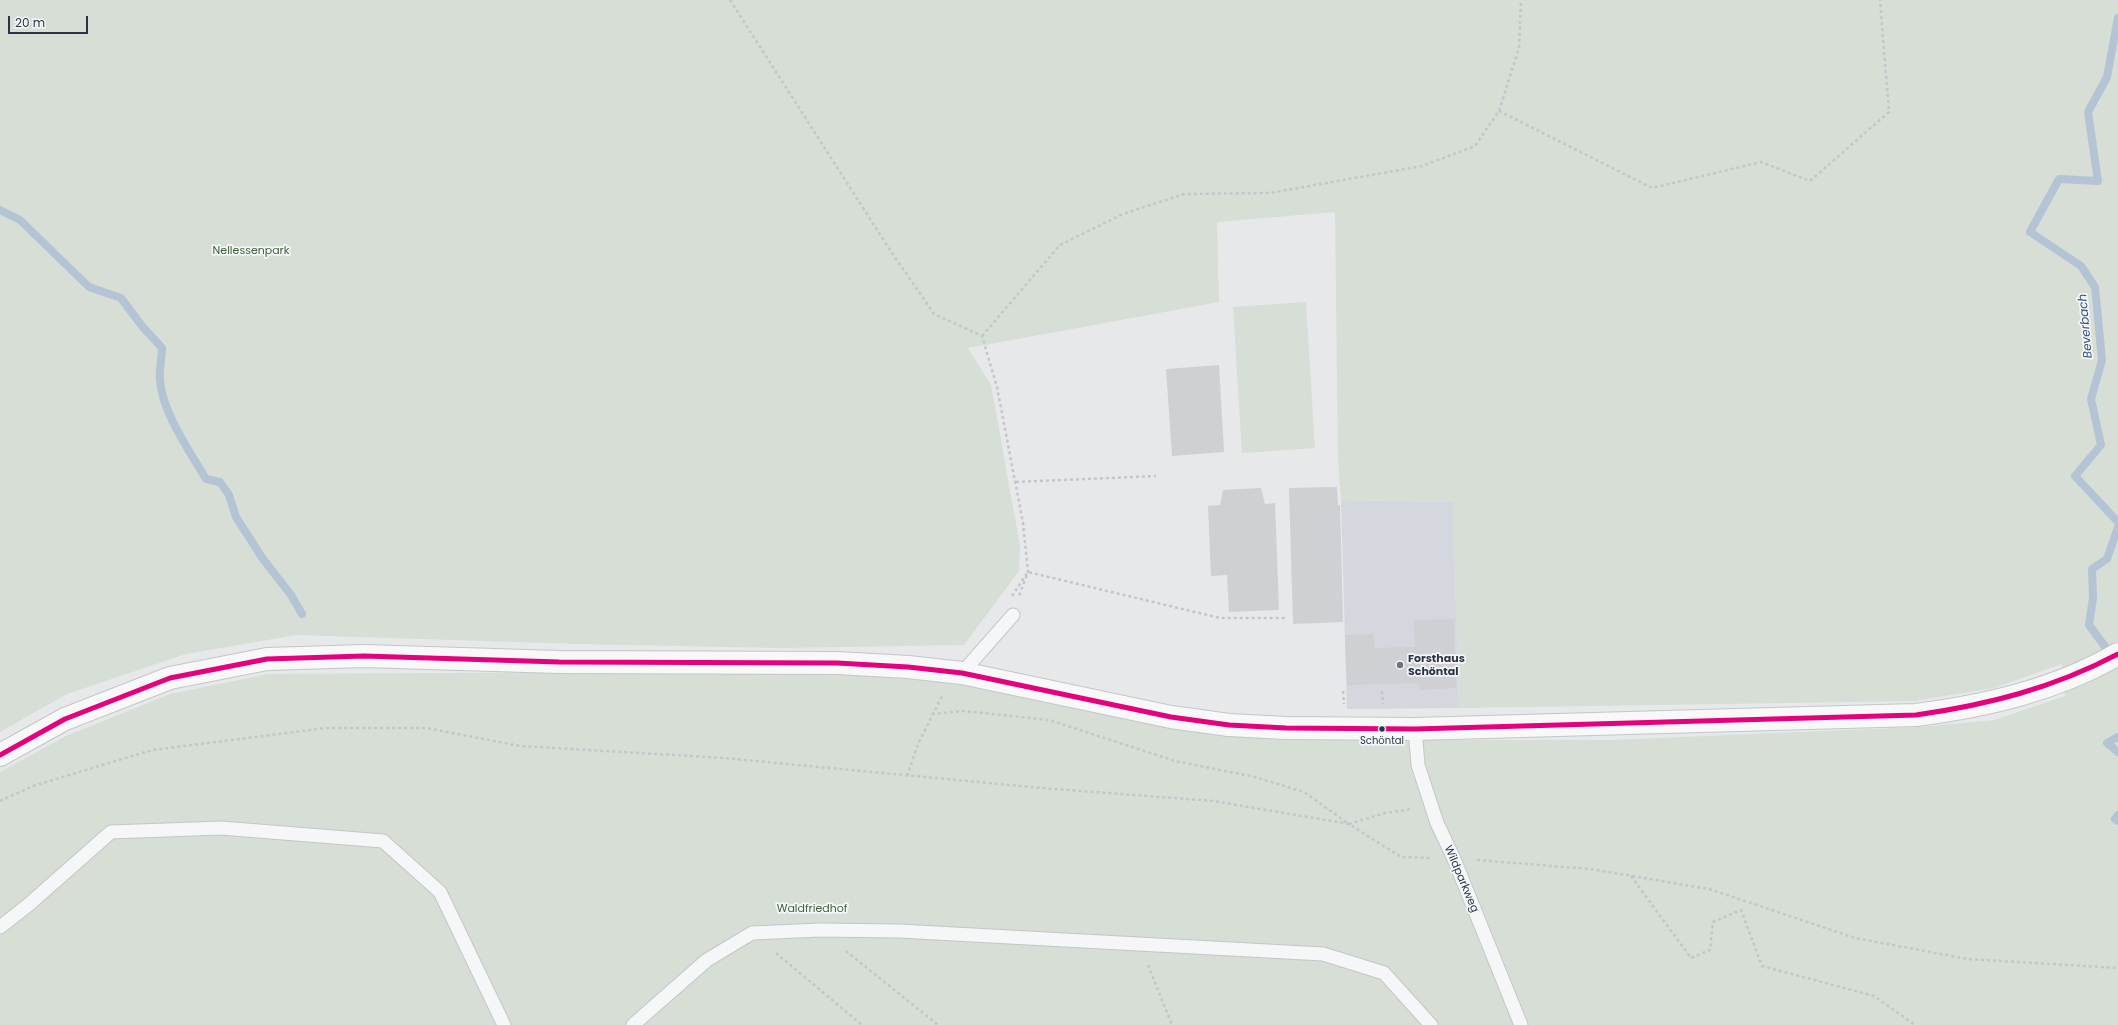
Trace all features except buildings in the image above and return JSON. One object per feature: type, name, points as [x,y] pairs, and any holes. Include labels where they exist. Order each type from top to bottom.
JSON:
[{"type":"street","points":[[0,755],[65,719],[170,678],[267,659],[364,656],[559,662],[837,663],[908,667],[962,673],[1171,717],[1229,726],[1415,729],[1879,717],[1958,710],[1997,701],[2066,679],[2118,654]]},
{"type":"lane","points":[[962,673],[1013,615]]},
{"type":"lane","name":"Wildparkweg","points":[[1415,729],[1418,765],[1432,806],[1520,1025]]},
{"type":"lane","points":[[0,927],[111,832],[221,828],[383,841],[440,892],[504,1025]]},
{"type":"lane","points":[[633,1025],[707,960],[752,933],[820,930],[899,931],[1140,946],[1323,954],[1384,973],[1431,1025]]},
{"type":"path","points":[[730,0],[890,250],[934,314],[982,336],[997,387],[1023,523],[1028,572],[1013,615]]},
{"type":"path","points":[[982,336],[1060,245],[1123,214],[1184,194],[1270,193],[1422,166],[1475,146],[1499,112],[1519,48],[1521,0]]},
{"type":"path","points":[[1499,112],[1652,188],[1761,162],[1810,181],[1889,112],[1880,0]]},
{"type":"path","points":[[1016,482],[1156,476]]},
{"type":"path","points":[[1008,602],[1028,572]]},
{"type":"path","points":[[1028,572],[1220,618],[1285,618]]},
{"type":"path","points":[[908,776],[918,744],[932,714],[944,693],[962,673]]},
{"type":"path","points":[[932,714],[964,711],[1049,720],[1175,761],[1255,777],[1304,792],[1349,824],[1401,857],[1454,859],[1590,869],[1631,875],[1709,889],[1855,938],[1968,958],[2118,968]]},
{"type":"path","points":[[0,801],[33,786],[152,750],[326,728],[426,728],[520,746],[724,758],[908,776],[1213,801],[1349,824],[1385,813],[1432,806]]},
{"type":"path","points":[[1631,875],[1691,958],[1710,950],[1713,922],[1741,910],[1762,966],[1874,996],[1915,1025]]},
{"type":"path","points":[[820,930],[938,1025]]},
{"type":"path","points":[[752,933],[862,1025]]},
{"type":"path","points":[[1140,946],[1172,1025]]},
{"type":"shaded area","points":[[1341,500],[1453,502],[1459,708],[1347,709]]},
{"type":"green space","points":[[0,0],[2118,0],[2118,1025],[0,1025],[0,772],[66,736],[170,694],[268,674],[817,671],[948,682],[1190,732],[1302,740],[1613,740],[1919,727],[1995,720],[2065,696],[2062,664],[1994,688],[1915,701],[1459,708],[1453,502],[1341,500],[1338,460],[1335,212],[1217,222],[1219,302],[968,348],[991,385],[1020,546],[1019,571],[964,645],[780,648],[579,644],[296,635],[186,654],[67,694],[0,732]]},
{"type":"green space","points":[[1306,302],[1315,448],[1242,453],[1233,307]]},
{"type":"waterway","name":"Beverbach","points":[[2118,18],[2107,77],[2088,112],[2098,181],[2059,179],[2030,232],[2081,266],[2095,287],[2102,360],[2091,399],[2101,445],[2075,476],[2118,522]]},
{"type":"waterway","points":[[0,210],[20,220],[89,287],[121,298],[142,326],[162,348],[160,375],[162,391],[165,404],[177,430],[206,479],[220,482],[229,495],[236,517],[263,559],[291,595],[302,614]]},
{"type":"waterway","name":"Beverbach","points":[[2112,656],[2089,625],[2093,598],[2092,569],[2107,559],[2118,527]]},
{"type":"waterway","name":"Beverbach","points":[[2118,737],[2107,743],[2118,752]]},
{"type":"waterway","name":"Beverbach","points":[[2118,815],[2115,819],[2118,821]]},
{"type":"transit line","points":[[0,755],[65,719],[170,678],[267,659],[364,656],[559,662],[837,663],[908,667],[962,673],[1171,717],[1229,725],[1286,728],[1415,729],[1916,715],[1969,706],[2020,694],[2045,686],[2094,666],[2118,654]]},
{"type":"place","name":"Forsthaus Schöntal","points":[[1400,665]]},
{"type":"place","name":"Schöntal","points":[[1382,729]]},
{"type":"park label","name":"Nellessenpark","points":[[251,251]]},
{"type":"park label","name":"Waldfriedhof","points":[[812,909]]}]
